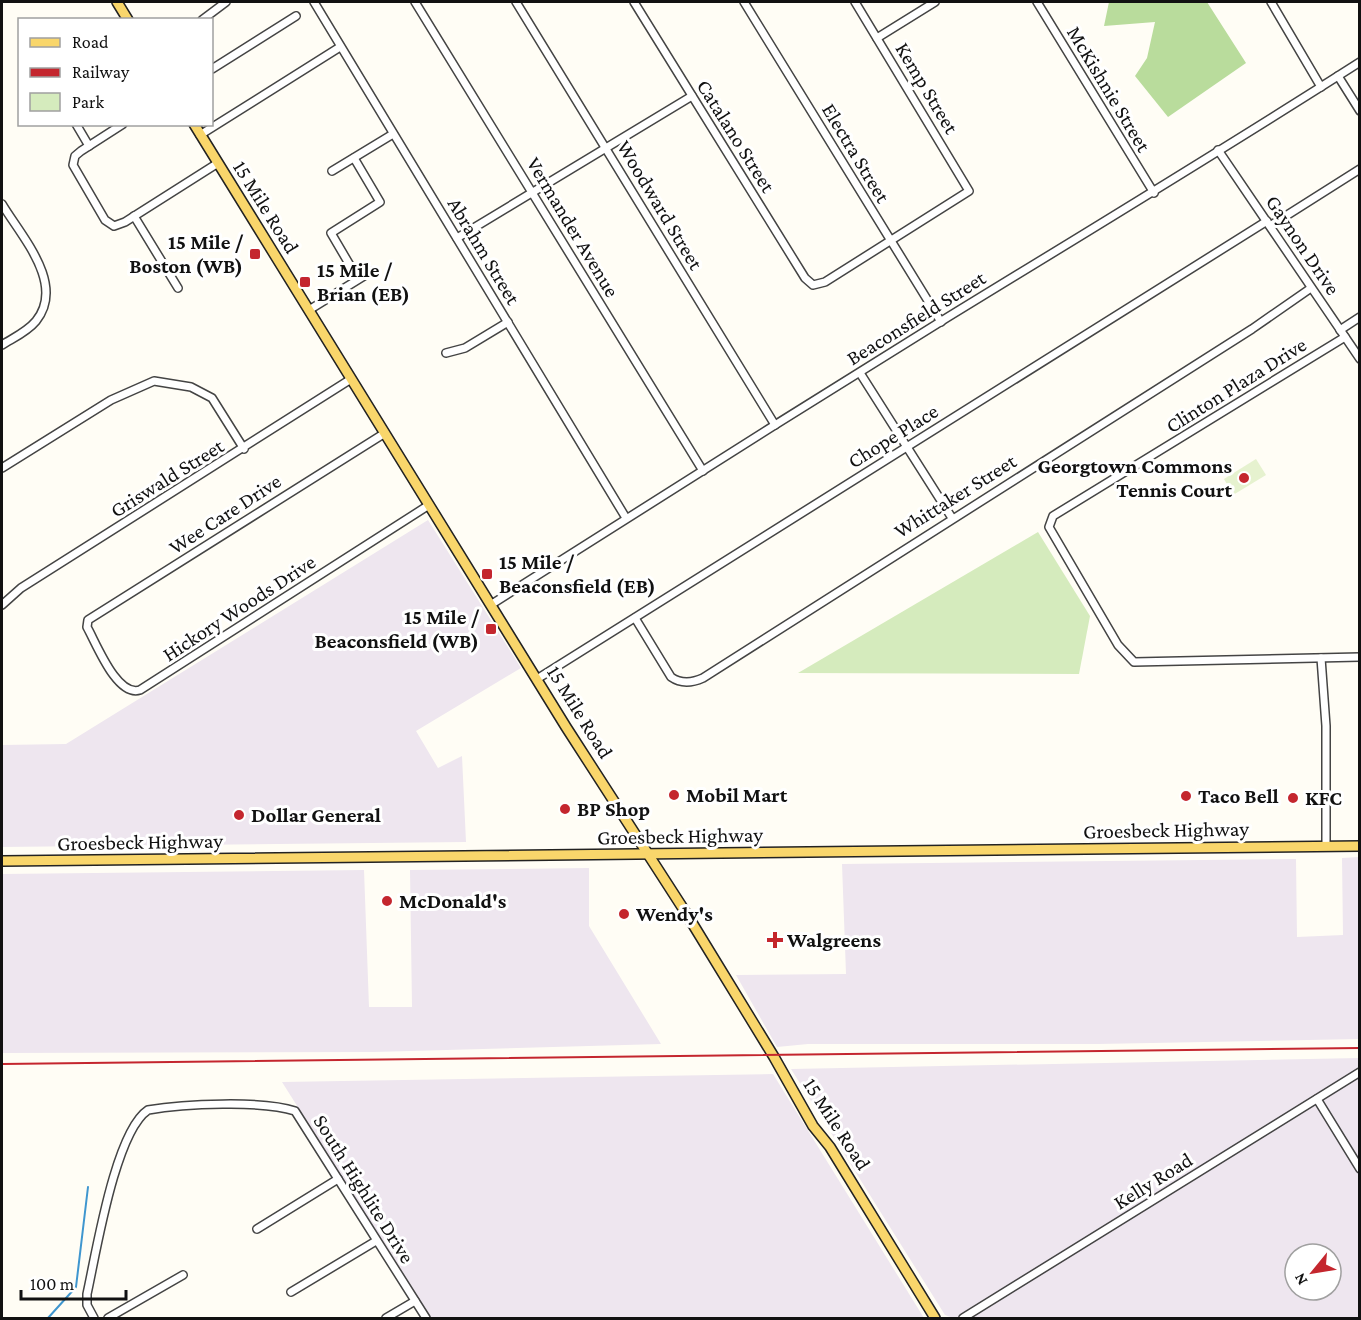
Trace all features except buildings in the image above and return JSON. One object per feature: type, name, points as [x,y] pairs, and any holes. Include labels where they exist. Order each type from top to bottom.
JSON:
[{"type":"main road","points":[[117,2],[127,18]]},
{"type":"main road","name":"15 Mile Road","points":[[195,126],[537,679],[650,855],[774,1057],[813,1126],[830,1147],[935,1318]]},
{"type":"main road","name":"Groesbeck Highway","points":[[2,861],[1359,846]]},
{"type":"street","points":[[205,18],[226,2]]},
{"type":"street","name":"Vermander Avenue","points":[[415,2],[703,471]]},
{"type":"street","name":"Woodward Street","points":[[516,2],[775,425]]},
{"type":"street","name":"Catalano Street","points":[[634,2],[805,278],[813,285],[825,282],[890,241]]},
{"type":"street","name":"Electra Street","points":[[744,2],[941,322]]},
{"type":"street","name":"Kemp Street","points":[[855,2],[969,188],[967,193],[890,241]]},
{"type":"street","points":[[877,38],[935,2]]},
{"type":"street","name":"McKishnie Street","points":[[1037,2],[1154,193]]},
{"type":"street","points":[[1271,2],[1321,87]]},
{"type":"street","name":"Abrahm Street","points":[[318,3],[340,47],[626,518]]},
{"type":"street","points":[[213,68],[296,16]]},
{"type":"street","points":[[200,135],[340,47]]},
{"type":"street","name":"Beaconsfield Street","points":[[492,604],[775,425],[1154,193],[1359,62]]},
{"type":"street","points":[[1338,76],[1359,111]]},
{"type":"street","points":[[457,238],[692,96]]},
{"type":"street","points":[[77,126],[89,146]]},
{"type":"street","points":[[120,126],[75,156],[73,169],[105,220],[114,226],[134,216],[218,163]]},
{"type":"street","points":[[332,171],[393,134]]},
{"type":"street","name":"Gaynon Drive","points":[[1218,150],[1359,359]]},
{"type":"street","points":[[354,158],[380,202],[331,233],[358,279]]},
{"type":"street","name":"Chope Place","points":[[537,679],[907,446],[1359,169]]},
{"type":"street","points":[[2,204],[42,272],[46,285],[45,305],[31,326],[2,345]]},
{"type":"street","points":[[134,216],[178,288]]},
{"type":"street","points":[[309,310],[372,271]]},
{"type":"street","name":"Whittaker Street","points":[[635,618],[671,677],[680,681],[696,681],[1243,334],[1311,288]]},
{"type":"street","points":[[1340,330],[1359,317]]},
{"type":"street","points":[[446,353],[465,348],[508,322]]},
{"type":"street","name":"Clinton Plaza Drive","points":[[1345,338],[1053,516],[1049,522],[1051,535],[1118,645],[1134,662],[1265,661],[1359,657]]},
{"type":"street","points":[[860,373],[952,518]]},
{"type":"street","name":"Griswald Street","points":[[2,605],[21,588],[244,449],[351,379]]},
{"type":"street","points":[[2,468],[111,400],[154,381],[191,387],[212,398],[244,449]]},
{"type":"street","name":"Wee Care Drive","points":[[87,627],[88,620],[385,433]]},
{"type":"street","name":"Hickory Woods Drive","points":[[87,627],[120,686],[134,692],[140,690],[429,505]]},
{"type":"street","points":[[1321,658],[1326,726],[1326,846]]},
{"type":"street","name":"Kelly Road","points":[[963,1318],[1359,1072]]},
{"type":"street","points":[[1317,1099],[1359,1169]]},
{"type":"street","name":"South Highlite Drive","points":[[94,1318],[87,1305],[87,1294],[107,1205],[128,1137],[137,1121],[148,1110],[219,1105],[295,1111],[426,1318]]},
{"type":"street","points":[[257,1229],[338,1179]]},
{"type":"street","points":[[291,1292],[376,1241]]},
{"type":"street","points":[[108,1318],[183,1275]]},
{"type":"street","points":[[386,1318],[415,1301]]},
{"type":"shaded area","points":[[428,520],[521,668],[416,731],[438,768],[462,756],[466,842],[2,847],[2,745],[66,744]]},
{"type":"shaded area","points":[[1359,857],[1359,1039],[1098,1044],[808,1044],[777,1047],[736,975],[846,974],[842,864],[1296,859],[1297,937],[1343,935],[1342,858]]},
{"type":"shaded area","points":[[589,868],[589,926],[661,1044],[374,1052],[2,1053],[2,874],[364,870],[369,1007],[412,1007],[410,870]]},
{"type":"shaded area","points":[[1359,1058],[1359,1318],[953,1318],[945,1315],[791,1069]]},
{"type":"shaded area","points":[[773,1074],[924,1318],[431,1318],[282,1082]]},
{"type":"green space","points":[[1109,2],[1207,2],[1246,63],[1168,117],[1135,76],[1147,58],[1155,22],[1104,26]]},
{"type":"green space","name":"Georgtown Commons Tennis Court","points":[[1256,459],[1266,475],[1233,495],[1224,479]]},
{"type":"green space","points":[[1038,532],[1090,616],[1079,674],[798,673]]},
{"type":"waterway","points":[[48,1318],[76,1287],[88,1187]]},
{"type":"railway","points":[[2,1064],[1360,1048]]},
{"type":"place","name":"15 Mile / Boston (WB)","points":[[255,254]]},
{"type":"place","name":"15 Mile / Brian (EB)","points":[[305,282]]},
{"type":"place","name":"Georgtown Commons Tennis Court","points":[[1244,478]]},
{"type":"place","name":"15 Mile / Beaconsfield (EB)","points":[[487,574]]},
{"type":"place","name":"15 Mile / Beaconsfield (WB)","points":[[491,629]]},
{"type":"place","name":"Mobil Mart","points":[[674,795]]},
{"type":"place","name":"Taco Bell","points":[[1186,796]]},
{"type":"place","name":"KFC","points":[[1293,798]]},
{"type":"place","name":"BP Shop","points":[[565,809]]},
{"type":"place","name":"Dollar General","points":[[239,815]]},
{"type":"place","name":"McDonald's","points":[[387,901]]},
{"type":"place","name":"Wendy's","points":[[624,914]]},
{"type":"place","name":"Walgreens","points":[[775,940]]}]
